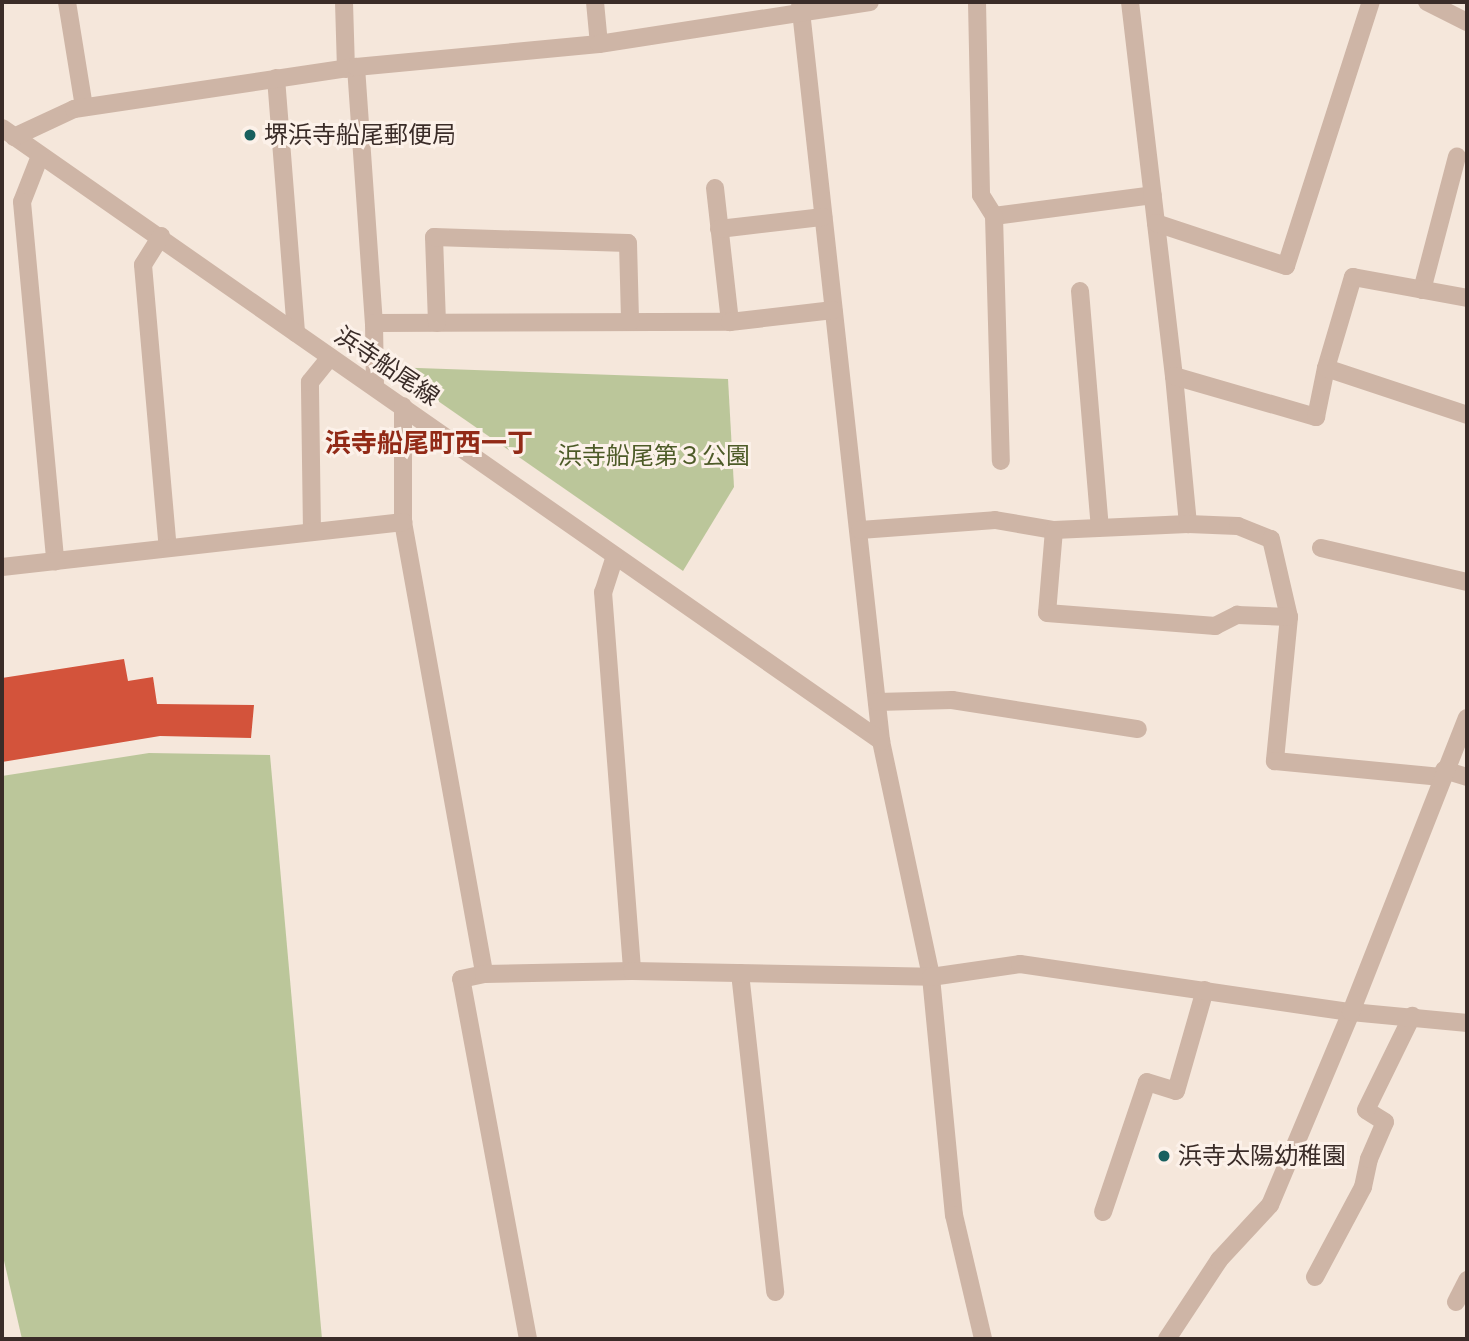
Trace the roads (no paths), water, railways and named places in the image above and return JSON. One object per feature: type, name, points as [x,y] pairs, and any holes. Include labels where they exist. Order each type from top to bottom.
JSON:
[{"type":"street","points":[[67,2],[84,107]]},
{"type":"street","points":[[344,2],[374,323],[375,386]]},
{"type":"street","points":[[595,2],[599,44]]},
{"type":"street","points":[[8,132],[74,108],[351,68],[599,44],[800,6],[870,2]]},
{"type":"street","points":[[977,2],[982,195],[993,216],[1001,461]]},
{"type":"street","points":[[1130,2],[1174,376],[1188,524]]},
{"type":"street","points":[[1156,223],[1286,266],[1371,2]]},
{"type":"street","points":[[1427,2],[1467,22]]},
{"type":"street","points":[[800,6],[860,530],[881,741],[931,977],[954,1215],[983,1339]]},
{"type":"street","points":[[276,78],[296,333]]},
{"type":"street","name":"浜寺船尾線","points":[[8,132],[881,741]]},
{"type":"street","points":[[40,156],[22,202],[55,561]]},
{"type":"street","points":[[1422,290],[1457,157]]},
{"type":"street","points":[[715,188],[730,322]]},
{"type":"street","points":[[993,216],[1153,195]]},
{"type":"street","points":[[719,229],[823,217]]},
{"type":"street","points":[[160,236],[143,265],[168,548]]},
{"type":"street","points":[[437,323],[434,237],[628,243],[630,322]]},
{"type":"street","points":[[1174,376],[1316,417],[1326,368],[1353,277],[1467,298]]},
{"type":"street","points":[[1080,291],[1100,527]]},
{"type":"street","points":[[374,323],[730,322],[833,310]]},
{"type":"street","points":[[312,532],[310,382],[330,357]]},
{"type":"street","points":[[1326,368],[1466,411]]},
{"type":"street","points":[[403,406],[403,522],[484,974]]},
{"type":"street","points":[[860,530],[995,520],[1054,530],[1188,524],[1238,526],[1271,539],[1289,617],[1275,761],[1467,777]]},
{"type":"street","points":[[2,567],[403,522]]},
{"type":"street","points":[[1054,530],[1047,613],[1215,626],[1237,615],[1289,617]]},
{"type":"street","points":[[1321,548],[1467,582]]},
{"type":"street","points":[[615,556],[603,592],[632,971]]},
{"type":"street","points":[[877,702],[952,700],[1138,729]]},
{"type":"street","points":[[1167,1339],[1219,1260],[1270,1205],[1351,1012],[1443,773],[1467,718]]},
{"type":"street","points":[[528,1339],[461,979],[484,974],[632,971],[931,977],[1020,964],[1351,1012],[1467,1023]]},
{"type":"street","points":[[740,973],[775,1292]]},
{"type":"street","points":[[1103,1212],[1147,1082],[1176,1091],[1205,990]]},
{"type":"street","points":[[1315,1277],[1363,1187],[1369,1159],[1385,1122],[1366,1110],[1412,1016]]},
{"type":"street","points":[[1456,1302],[1467,1280]]},
{"type":"place","name":"堺浜寺船尾郵便局","points":[[250,135]]},
{"type":"place","name":"浜寺太陽幼稚園","points":[[1164,1156]]},
{"type":"district","name":"浜寺船尾町西一丁","points":[[429,443]]},
{"type":"park label","name":"浜寺船尾第３公園","points":[[654,456]]}]
